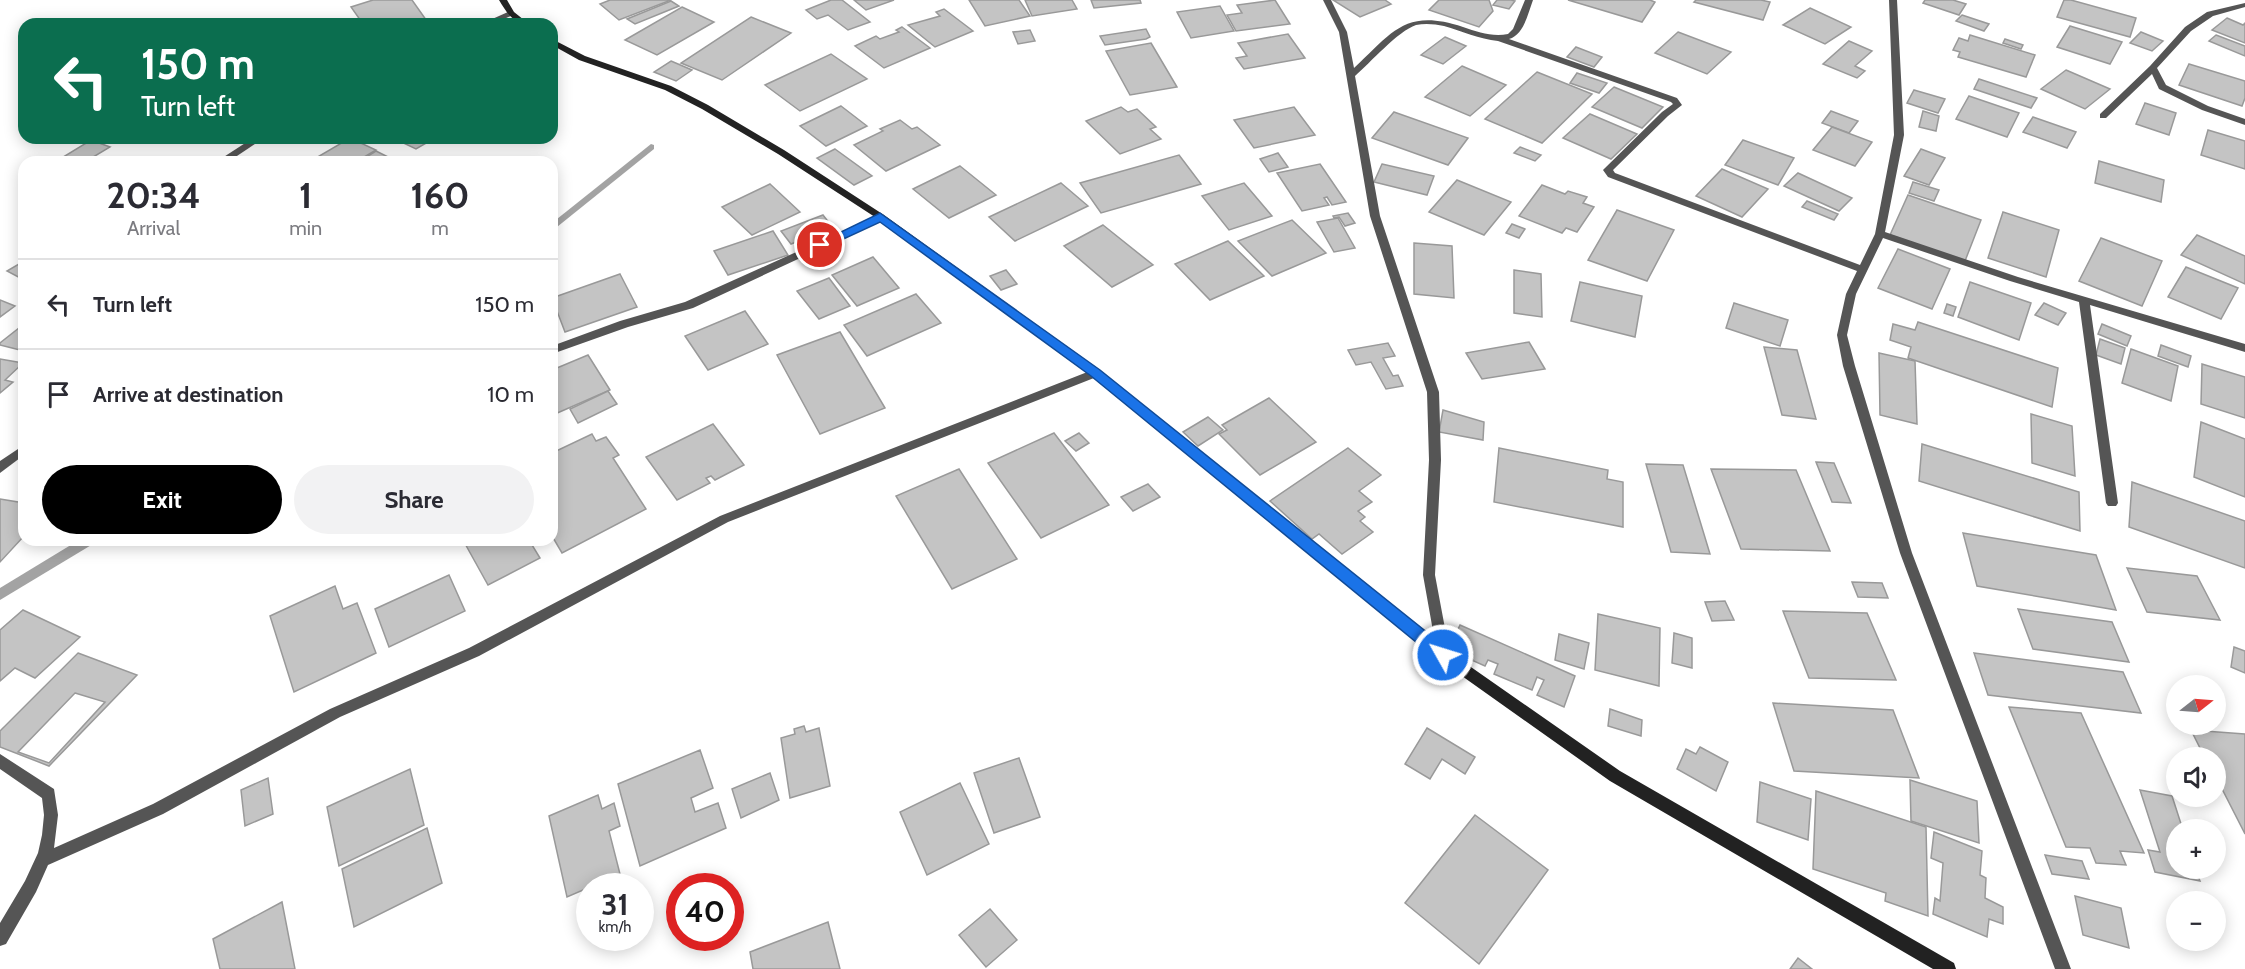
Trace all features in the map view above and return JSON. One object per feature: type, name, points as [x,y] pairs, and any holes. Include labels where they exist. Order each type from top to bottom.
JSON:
[{"type":"street","points":[[503,0],[511,14],[517,18]]},
{"type":"street","points":[[1327,0],[1344,32],[1376,216],[1433,392],[1435,460],[1429,575],[1443,655]]},
{"type":"street","points":[[1499,38],[1511,36],[1517,30],[1529,0]]},
{"type":"street","points":[[1893,0],[1899,135],[1880,234],[1851,294],[1842,335],[1849,366],[1906,553],[2063,969]]},
{"type":"street","points":[[2103,116],[2153,68],[2188,29],[2210,14],[2245,5]]},
{"type":"street","points":[[501,18],[511,14]]},
{"type":"street","points":[[1350,76],[1410,25],[1438,22],[1499,38],[1674,100],[1677,105],[1608,170],[1611,175],[1863,270]]},
{"type":"street","points":[[558,45],[582,58],[668,88],[696,102],[781,152],[880,217],[1095,373],[1443,655],[1615,776],[1948,969]]},
{"type":"street","points":[[2153,68],[2162,87],[2205,108],[2245,122]]},
{"type":"street","points":[[230,156],[250,144]]},
{"type":"street","points":[[558,348],[624,324],[689,305],[880,217]]},
{"type":"street","points":[[1880,234],[2084,300],[2245,348]]},
{"type":"street","points":[[2084,300],[2112,503]]},
{"type":"street","points":[[45,859],[158,808],[335,713],[474,652],[724,519],[1095,373]]},
{"type":"street","points":[[0,468],[18,454]]},
{"type":"street","points":[[0,761],[49,794],[52,817],[45,859],[0,938]]},
{"type":"building","points":[[373,0],[412,0],[425,18],[359,18],[351,7]]},
{"type":"building","points":[[610,0],[671,0],[619,20],[600,4]]},
{"type":"building","points":[[831,0],[842,0],[870,22],[848,30],[828,15],[817,19],[806,10]]},
{"type":"building","points":[[854,0],[894,0],[866,10]]},
{"type":"building","points":[[969,0],[1019,0],[1030,16],[985,26]]},
{"type":"building","points":[[1025,0],[1072,0],[1077,9],[1032,16]]},
{"type":"building","points":[[1091,0],[1140,0],[1141,3],[1094,8]]},
{"type":"building","points":[[1275,0],[1290,24],[1236,31],[1227,15],[1242,13],[1237,5]]},
{"type":"building","points":[[1333,0],[1385,0],[1391,4],[1360,17]]},
{"type":"building","points":[[1439,0],[1489,0],[1493,11],[1479,27],[1429,10]]},
{"type":"building","points":[[1497,0],[1515,1],[1509,9],[1493,5]]},
{"type":"building","points":[[1568,0],[1650,0],[1655,2],[1642,22]]},
{"type":"building","points":[[1696,0],[1770,2],[1763,20],[1694,2]]},
{"type":"building","points":[[1925,0],[1953,0],[1966,4],[1959,15],[1923,3]]},
{"type":"building","points":[[2064,0],[2136,18],[2130,37],[2057,17]]},
{"type":"building","points":[[671,1],[679,6],[635,24],[627,19]]},
{"type":"building","points":[[1220,6],[1234,31],[1191,38],[1177,12]]},
{"type":"building","points":[[682,7],[714,22],[657,55],[625,40]]},
{"type":"building","points":[[1810,8],[1851,27],[1825,44],[1783,25]]},
{"type":"building","points":[[944,9],[973,31],[935,47],[908,25],[940,16],[936,12]]},
{"type":"building","points":[[1962,15],[1989,24],[1984,31],[1956,21]]},
{"type":"building","points":[[751,17],[791,33],[722,80],[681,63]]},
{"type":"building","points":[[2227,18],[2243,25],[2245,23],[2245,43],[2212,30]]},
{"type":"building","points":[[2070,26],[2122,42],[2110,64],[2057,47]]},
{"type":"building","points":[[902,27],[930,48],[884,68],[855,46],[876,36],[880,39],[899,32],[896,30]]},
{"type":"building","points":[[1146,29],[1150,37],[1146,39],[1105,45],[1100,36]]},
{"type":"building","points":[[1030,30],[1035,41],[1018,44],[1013,32]]},
{"type":"building","points":[[1678,32],[1731,52],[1707,74],[1655,53]]},
{"type":"building","points":[[2141,32],[2163,41],[2152,51],[2130,43]]},
{"type":"building","points":[[1288,34],[1305,58],[1244,69],[1236,58],[1247,56],[1238,43]]},
{"type":"building","points":[[1970,35],[2035,55],[2026,77],[1958,57],[1960,52],[1953,50],[1959,38],[1968,41]]},
{"type":"building","points":[[2216,35],[2245,46],[2245,56],[2209,41]]},
{"type":"building","points":[[1445,37],[1466,46],[1443,64],[1421,55]]},
{"type":"building","points":[[2005,39],[2023,45],[2021,49],[2003,43]]},
{"type":"building","points":[[1849,41],[1872,51],[1855,66],[1865,71],[1857,78],[1823,64]]},
{"type":"building","points":[[1151,43],[1177,87],[1130,95],[1106,51]]},
{"type":"building","points":[[1576,47],[1602,57],[1594,67],[1567,57]]},
{"type":"building","points":[[831,54],[867,79],[800,111],[765,85]]},
{"type":"building","points":[[671,61],[692,70],[676,81],[654,72]]},
{"type":"building","points":[[2189,64],[2245,81],[2245,98],[2242,106],[2179,85]]},
{"type":"building","points":[[1462,66],[1506,85],[1470,116],[1425,97]]},
{"type":"building","points":[[2066,70],[2110,89],[2085,109],[2041,89]]},
{"type":"building","points":[[1537,72],[1592,94],[1542,143],[1485,119]]},
{"type":"building","points":[[1577,73],[1607,83],[1599,93],[1570,83]]},
{"type":"building","points":[[1979,79],[2037,98],[2031,108],[1974,89]]},
{"type":"building","points":[[1614,87],[1663,107],[1642,128],[1592,107]]},
{"type":"building","points":[[1914,90],[1945,99],[1938,113],[1907,103]]},
{"type":"building","points":[[1969,96],[2019,113],[2007,137],[1956,119]]},
{"type":"building","points":[[2145,103],[2176,113],[2169,135],[2136,124]]},
{"type":"building","points":[[841,106],[867,126],[826,146],[800,126]]},
{"type":"building","points":[[1121,107],[1128,112],[1137,109],[1156,127],[1150,129],[1161,139],[1120,154],[1086,121]]},
{"type":"building","points":[[1294,107],[1315,135],[1254,148],[1234,120]]},
{"type":"building","points":[[1831,111],[1858,121],[1849,133],[1822,123]]},
{"type":"building","points":[[1923,111],[1939,116],[1936,131],[1919,127]]},
{"type":"building","points":[[1394,112],[1468,138],[1448,165],[1372,138]]},
{"type":"building","points":[[1590,114],[1637,134],[1611,159],[1563,138]]},
{"type":"building","points":[[2033,117],[2076,132],[2067,148],[2023,132]]},
{"type":"building","points":[[900,120],[912,129],[917,127],[940,145],[886,171],[854,145]]},
{"type":"building","points":[[1832,127],[1872,142],[1855,166],[1813,150]]},
{"type":"building","points":[[2208,130],[2245,141],[2245,169],[2201,155]]},
{"type":"building","points":[[1743,140],[1794,158],[1778,185],[1725,165]]},
{"type":"building","points":[[84,144],[102,144],[110,147],[95,156],[65,156]]},
{"type":"building","points":[[340,144],[363,144],[376,150],[366,156],[319,156]]},
{"type":"building","points":[[406,144],[425,144],[416,149]]},
{"type":"building","points":[[1520,147],[1541,155],[1535,161],[1514,153]]},
{"type":"building","points":[[835,149],[872,176],[854,185],[817,158]]},
{"type":"building","points":[[1921,149],[1945,158],[1929,185],[1904,176]]},
{"type":"building","points":[[376,151],[386,156],[368,156]]},
{"type":"building","points":[[1278,153],[1288,167],[1269,172],[1260,159]]},
{"type":"building","points":[[1179,155],[1201,184],[1101,213],[1080,183]]},
{"type":"building","points":[[2099,161],[2164,180],[2161,202],[2095,183]]},
{"type":"building","points":[[1320,164],[1346,202],[1332,205],[1327,197],[1324,198],[1329,205],[1302,211],[1277,173]]},
{"type":"building","points":[[1382,164],[1434,176],[1427,195],[1374,182]]},
{"type":"building","points":[[960,166],[996,195],[949,218],[913,189]]},
{"type":"building","points":[[1722,169],[1768,189],[1742,217],[1696,196]]},
{"type":"building","points":[[1798,173],[1852,198],[1839,211],[1784,186]]},
{"type":"building","points":[[1457,180],[1511,202],[1484,235],[1429,212]]},
{"type":"building","points":[[1913,182],[1939,190],[1934,201],[1909,193]]},
{"type":"building","points":[[1061,183],[1088,206],[1015,241],[989,217]]},
{"type":"building","points":[[1244,183],[1272,216],[1229,230],[1202,196]]},
{"type":"building","points":[[770,184],[800,212],[752,235],[722,207]]},
{"type":"building","points":[[1542,185],[1565,194],[1568,191],[1587,197],[1583,203],[1594,207],[1577,232],[1566,228],[1562,233],[1519,216]]},
{"type":"building","points":[[1908,195],[1981,220],[1965,261],[1890,235]]},
{"type":"building","points":[[1807,201],[1838,214],[1834,220],[1802,207]]},
{"type":"building","points":[[1617,210],[1674,230],[1647,281],[1588,260]]},
{"type":"building","points":[[2003,212],[2059,230],[2046,277],[1988,258]]},
{"type":"building","points":[[1348,213],[1355,223],[1345,226],[1339,217],[1334,218],[1333,216]]},
{"type":"building","points":[[823,215],[833,228],[791,244],[781,231]]},
{"type":"building","points":[[1338,218],[1355,248],[1334,252],[1317,222]]},
{"type":"building","points":[[1292,220],[1326,253],[1272,276],[1238,241]]},
{"type":"building","points":[[1512,224],[1525,229],[1519,238],[1506,233]]},
{"type":"building","points":[[1103,225],[1153,265],[1112,287],[1064,246]]},
{"type":"building","points":[[773,231],[788,255],[728,275],[714,251]]},
{"type":"building","points":[[2197,235],[2245,256],[2245,284],[2181,255]]},
{"type":"building","points":[[2101,238],[2162,261],[2142,306],[2079,281]]},
{"type":"building","points":[[1228,241],[1264,276],[1210,300],[1175,264]]},
{"type":"building","points":[[1414,243],[1452,246],[1454,298],[1414,294]]},
{"type":"building","points":[[1898,249],[1950,269],[1932,309],[1878,288]]},
{"type":"building","points":[[873,257],[899,288],[857,306],[832,275]]},
{"type":"building","points":[[18,265],[18,277],[7,271]]},
{"type":"building","points":[[2186,267],[2238,288],[2221,319],[2168,297]]},
{"type":"building","points":[[1006,270],[1017,284],[1001,290],[990,276]]},
{"type":"building","points":[[1514,270],[1541,274],[1542,317],[1514,313]]},
{"type":"building","points":[[620,274],[637,307],[565,332],[558,314],[558,296]]},
{"type":"building","points":[[829,278],[850,306],[819,319],[797,291]]},
{"type":"building","points":[[1580,282],[1642,296],[1635,337],[1571,321]]},
{"type":"building","points":[[1970,282],[2031,303],[2019,340],[1958,317]]},
{"type":"building","points":[[916,294],[941,323],[867,356],[844,325]]},
{"type":"building","points":[[0,300],[15,306],[0,317]]},
{"type":"building","points":[[1734,303],[1788,320],[1780,346],[1726,328]]},
{"type":"building","points":[[2044,303],[2066,313],[2058,325],[2035,315]]},
{"type":"building","points":[[1947,304],[1956,307],[1953,316],[1944,313]]},
{"type":"building","points":[[745,311],[768,344],[708,370],[685,336]]},
{"type":"building","points":[[1918,322],[2058,368],[2052,407],[1908,358],[1911,347],[1890,340],[1893,324],[1915,330]]},
{"type":"building","points":[[2102,324],[2131,336],[2127,346],[2098,334]]},
{"type":"building","points":[[18,329],[18,350],[0,345]]},
{"type":"building","points":[[840,332],[885,408],[820,434],[777,355]]},
{"type":"building","points":[[2100,339],[2125,348],[2121,364],[2096,355]]},
{"type":"building","points":[[1529,342],[1545,369],[1482,379],[1466,353]]},
{"type":"building","points":[[1388,343],[1395,356],[1383,358],[1393,376],[1398,375],[1403,386],[1386,389],[1371,362],[1356,365],[1348,350]]},
{"type":"building","points":[[2161,345],[2191,356],[2188,367],[2158,356]]},
{"type":"building","points":[[1764,347],[1797,350],[1816,419],[1782,415]]},
{"type":"building","points":[[2131,349],[2178,366],[2171,401],[2122,383]]},
{"type":"building","points":[[1879,353],[1915,361],[1917,424],[1880,415]]},
{"type":"building","points":[[588,355],[610,390],[558,413],[558,368]]},
{"type":"building","points":[[0,359],[18,362],[18,368],[5,380],[13,382],[0,393]]},
{"type":"building","points":[[2202,364],[2245,377],[2245,418],[2201,404]]},
{"type":"building","points":[[608,391],[617,404],[578,423],[570,409]]},
{"type":"building","points":[[1269,398],[1316,442],[1260,475],[1219,434],[1227,430],[1222,425]]},
{"type":"building","points":[[1443,410],[1484,422],[1483,440],[1439,432]]},
{"type":"building","points":[[2031,414],[2072,426],[2075,476],[2032,463]]},
{"type":"building","points":[[1208,417],[1223,430],[1198,446],[1183,432]]},
{"type":"building","points":[[2201,422],[2245,439],[2245,497],[2194,477]]},
{"type":"building","points":[[713,424],[744,465],[715,480],[711,476],[706,478],[710,483],[677,500],[646,457]]},
{"type":"building","points":[[1054,433],[1109,505],[1041,538],[988,463]]},
{"type":"building","points":[[1079,433],[1089,443],[1076,451],[1065,441]]},
{"type":"building","points":[[592,434],[596,441],[606,437],[619,455],[613,458],[646,509],[562,553],[558,546],[558,450]]},
{"type":"building","points":[[1922,444],[2079,492],[2080,531],[1919,481]]},
{"type":"building","points":[[1348,448],[1381,475],[1359,491],[1372,502],[1358,511],[1365,517],[1360,521],[1373,532],[1342,554],[1319,534],[1312,539],[1270,501]]},
{"type":"building","points":[[1499,448],[1608,470],[1607,479],[1623,482],[1623,527],[1494,502]]},
{"type":"building","points":[[1816,462],[1834,463],[1851,503],[1832,502]]},
{"type":"building","points":[[1646,464],[1683,465],[1710,554],[1671,552]]},
{"type":"building","points":[[959,469],[1017,559],[952,589],[896,496]]},
{"type":"building","points":[[1711,469],[1796,470],[1830,551],[1741,549]]},
{"type":"building","points":[[2132,482],[2245,521],[2245,568],[2129,527]]},
{"type":"building","points":[[1148,484],[1160,497],[1133,511],[1121,497]]},
{"type":"building","points":[[0,499],[18,502],[18,542],[0,562]]},
{"type":"building","points":[[1963,533],[2096,555],[2116,610],[1977,586]]},
{"type":"building","points":[[466,546],[533,546],[540,558],[488,585]]},
{"type":"building","points":[[2127,568],[2197,576],[2220,620],[2147,612]]},
{"type":"building","points":[[449,575],[465,611],[389,647],[375,609]]},
{"type":"building","points":[[1852,582],[1882,583],[1888,598],[1858,597]]},
{"type":"building","points":[[335,586],[343,609],[357,603],[376,653],[294,692],[270,616]]},
{"type":"building","points":[[1725,601],[1734,620],[1712,621],[1705,602]]},
{"type":"building","points":[[2018,609],[2112,622],[2129,662],[2033,649]]},
{"type":"building","points":[[23,610],[80,637],[35,678],[15,668],[0,681],[0,630]]},
{"type":"building","points":[[1783,611],[1867,613],[1896,680],[1809,678]]},
{"type":"building","points":[[1598,614],[1660,628],[1659,686],[1595,670]]},
{"type":"building","points":[[1460,625],[1575,676],[1564,707],[1537,695],[1544,680],[1537,677],[1532,690],[1494,674],[1498,664],[1488,660],[1485,666],[1467,658],[1470,652],[1452,643]]},
{"type":"building","points":[[1674,633],[1692,638],[1692,668],[1672,663]]},
{"type":"building","points":[[1559,634],[1589,643],[1584,669],[1555,660]]},
{"type":"building","points":[[2234,647],[2245,651],[2245,673],[2231,667]]},
{"type":"building","points":[[78,653],[137,675],[49,766],[0,747],[0,731]],"holes":[[[75,693],[105,702],[49,763],[18,752]]]},
{"type":"building","points":[[1974,653],[2123,672],[2141,713],[1988,695]]},
{"type":"building","points":[[1773,703],[1893,710],[1919,778],[1794,771]]},
{"type":"building","points":[[2009,707],[2081,713],[2144,853],[2120,851],[2126,865],[2096,863],[2090,848],[2066,847]]},
{"type":"building","points":[[1610,709],[1642,720],[1641,736],[1608,726]]},
{"type":"building","points":[[804,726],[806,732],[819,728],[830,786],[790,798],[781,738],[795,734],[794,729]]},
{"type":"building","points":[[1427,728],[1475,757],[1465,774],[1442,759],[1430,779],[1405,764]]},
{"type":"building","points":[[2245,734],[2245,834],[2226,797],[2226,747],[2200,747],[2194,735]]},
{"type":"building","points":[[1700,747],[1728,762],[1716,791],[1677,769],[1686,749],[1696,754]]},
{"type":"building","points":[[700,750],[713,788],[691,798],[695,812],[718,803],[726,828],[640,866],[618,784]]},
{"type":"building","points":[[1019,758],[1040,817],[994,833],[974,773]]},
{"type":"building","points":[[410,769],[424,825],[339,866],[327,807]]},
{"type":"building","points":[[770,773],[779,800],[741,818],[732,789]]},
{"type":"building","points":[[268,778],[273,814],[245,826],[241,790]]},
{"type":"building","points":[[1910,780],[1977,801],[1979,843],[1911,821]]},
{"type":"building","points":[[1760,782],[1811,799],[1808,840],[1757,822]]},
{"type":"building","points":[[960,783],[989,844],[927,875],[900,812]]},
{"type":"building","points":[[2140,790],[2166,795],[2166,807],[2176,807],[2179,819],[2166,819],[2166,874],[2155,872],[2148,850],[2160,852]]},
{"type":"building","points":[[1816,791],[1926,827],[1928,916],[1885,901],[1886,893],[1813,869]]},
{"type":"building","points":[[598,795],[602,809],[614,803],[620,826],[609,831],[620,873],[576,873],[576,893],[567,897],[549,816]]},
{"type":"building","points":[[1475,815],[1548,870],[1479,964],[1405,903]]},
{"type":"building","points":[[427,828],[442,883],[354,927],[342,869]]},
{"type":"building","points":[[1934,832],[1982,851],[1980,875],[1986,878],[1985,898],[2003,907],[2003,924],[1989,919],[1987,937],[1933,914],[1935,898],[1940,901],[1943,863],[1931,858]]},
{"type":"building","points":[[2045,855],[2082,861],[2089,879],[2052,874]]},
{"type":"building","points":[[2075,896],[2121,908],[2129,948],[2083,935]]},
{"type":"building","points":[[282,902],[295,969],[220,969],[213,939]]},
{"type":"building","points":[[990,909],[1017,940],[986,967],[959,935]]},
{"type":"building","points":[[828,922],[840,969],[753,969],[750,952]]},
{"type":"building","points":[[1798,958],[1812,969],[1790,969]]},
{"type":"waterway","points":[[558,223],[651,147]]},
{"type":"waterway","points":[[0,595],[79,546]]},
{"type":"route","points":[[820,245],[880,217],[1095,373],[1443,655]]}]
